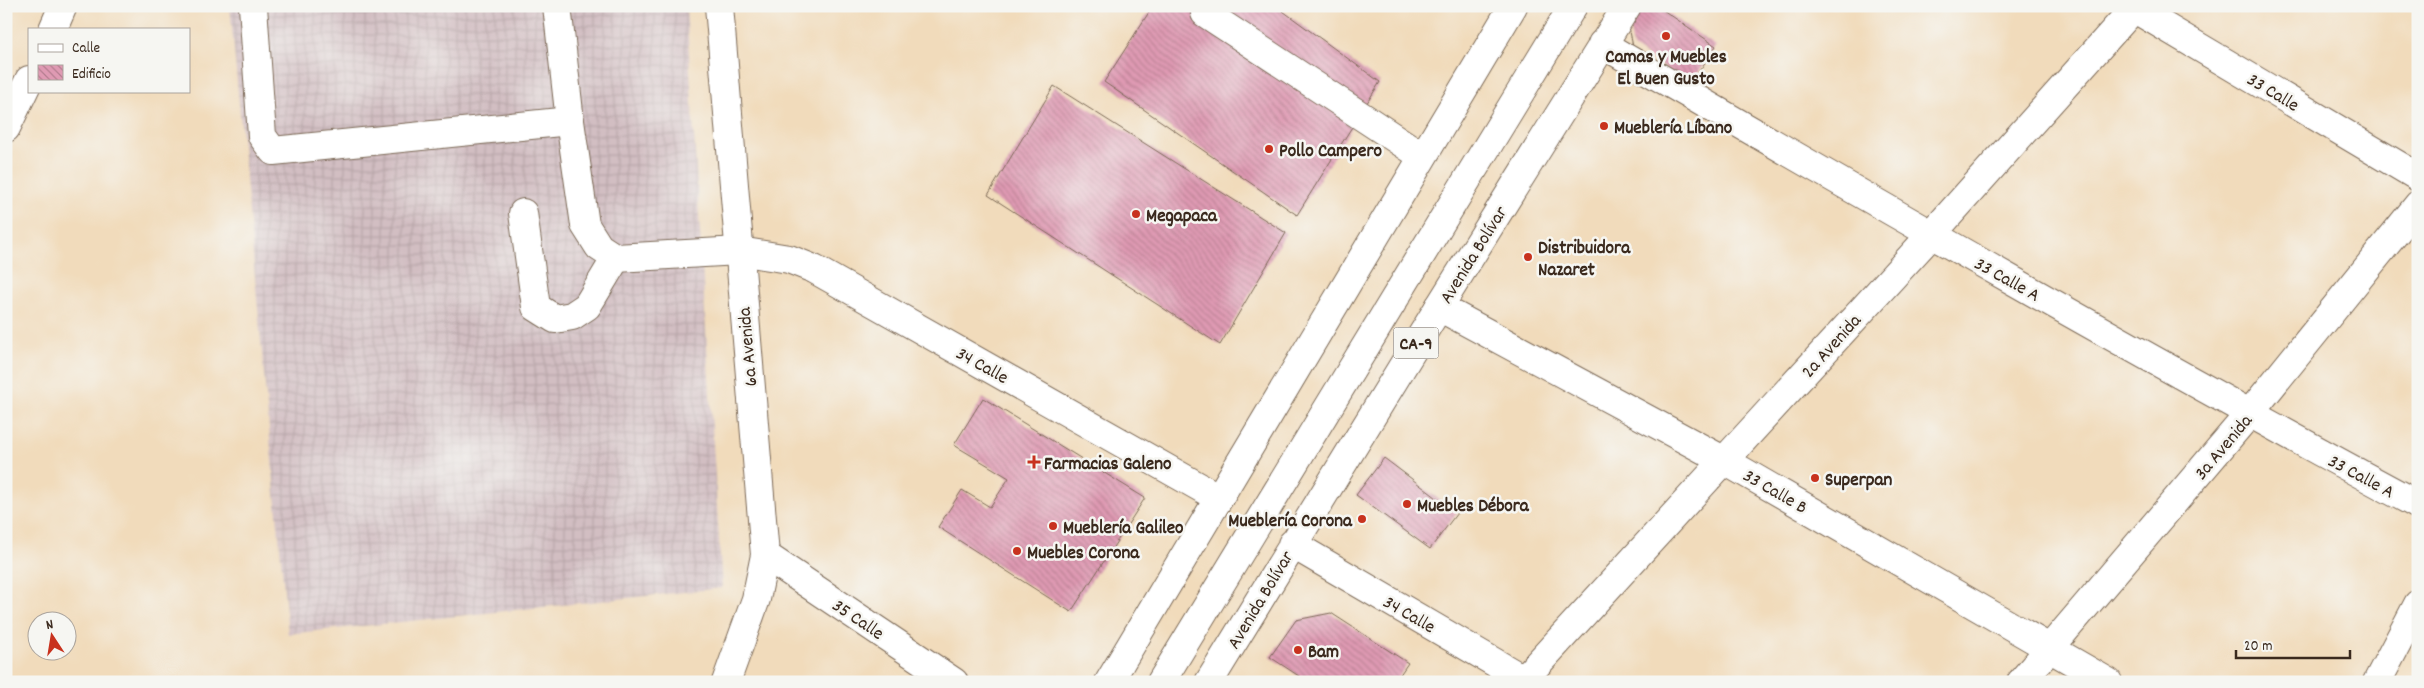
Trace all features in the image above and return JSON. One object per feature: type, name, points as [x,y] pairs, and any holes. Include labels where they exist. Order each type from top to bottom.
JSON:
[{"type":"street","points":[[53,28],[63,6]]},
{"type":"street","points":[[253,6],[262,136],[273,151],[570,121]]},
{"type":"street","points":[[523,213],[536,307],[555,319],[572,316],[587,306],[616,258],[599,247],[585,225],[570,121],[557,6]]},
{"type":"street","name":"6a Avenida","points":[[719,6],[765,555],[756,599],[726,682]]},
{"type":"street","points":[[1109,682],[1513,6]]},
{"type":"street","points":[[1161,682],[1573,6]]},
{"type":"street","name":"Avenida Bolívar","points":[[1209,682],[1292,544],[1627,6]]},
{"type":"street","name":"33 Calle","points":[[2133,7],[2418,178]]},
{"type":"street","name":"2a Avenida","points":[[1524,681],[1931,235],[2133,7]]},
{"type":"street","points":[[1205,13],[1422,156]]},
{"type":"street","name":"33 Calle A","points":[[1602,44],[1931,235],[2249,414],[2418,505]]},
{"type":"street","points":[[6,128],[28,82]]},
{"type":"street","name":"3a Avenida","points":[[2021,682],[2249,414],[2418,206]]},
{"type":"street","name":"34 Calle","points":[[616,258],[739,252],[789,259],[814,269],[1219,498]]},
{"type":"street","name":"33 Calle B","points":[[1439,307],[1725,461],[2108,682]]},
{"type":"street","name":"34 Calle","points":[[1292,544],[1524,681]]},
{"type":"street","name":"35 Calle","points":[[765,555],[954,682]]},
{"type":"street","points":[[2377,682],[2418,604]]},
{"type":"shaded area","points":[[230,6],[686,6],[722,588],[288,634]]},
{"type":"building","name":"Pollo Campero","points":[[1153,6],[1276,6],[1380,82],[1297,215],[1104,82]]},
{"type":"building","name":"Camas y Muebles El Buen Gusto","points":[[1643,6],[1657,6],[1716,46],[1690,85],[1633,47],[1629,26]]},
{"type":"building","name":"Megapaca","points":[[1054,86],[1286,233],[1220,345],[988,195]]},
{"type":"building","points":[[983,398],[1145,498],[1071,612],[938,527],[962,490],[990,507],[1009,478],[954,445]]},
{"type":"building","name":"Muebles Débora","points":[[1384,458],[1457,513],[1430,549],[1356,495]]},
{"type":"building","points":[[1331,613],[1408,663],[1395,682],[1308,682],[1270,657],[1296,620]]},
{"type":"place","name":"Camas y Muebles El Buen Gusto","points":[[1666,36]]},
{"type":"place","name":"Mueblería Líbano","points":[[1604,126]]},
{"type":"place","name":"Pollo Campero","points":[[1269,149]]},
{"type":"place","name":"Megapaca","points":[[1136,214]]},
{"type":"place","name":"Distribuidora Nazaret","points":[[1528,257]]},
{"type":"place","name":"Farmacias Galeno","points":[[1034,462]]},
{"type":"place","name":"Superpan","points":[[1815,478]]},
{"type":"place","name":"Muebles Débora","points":[[1407,504]]},
{"type":"place","name":"Mueblería Corona","points":[[1362,519]]},
{"type":"place","name":"Mueblería Galileo","points":[[1053,526]]},
{"type":"place","name":"Muebles Corona","points":[[1017,551]]},
{"type":"place","name":"Bam","points":[[1298,650]]}]
